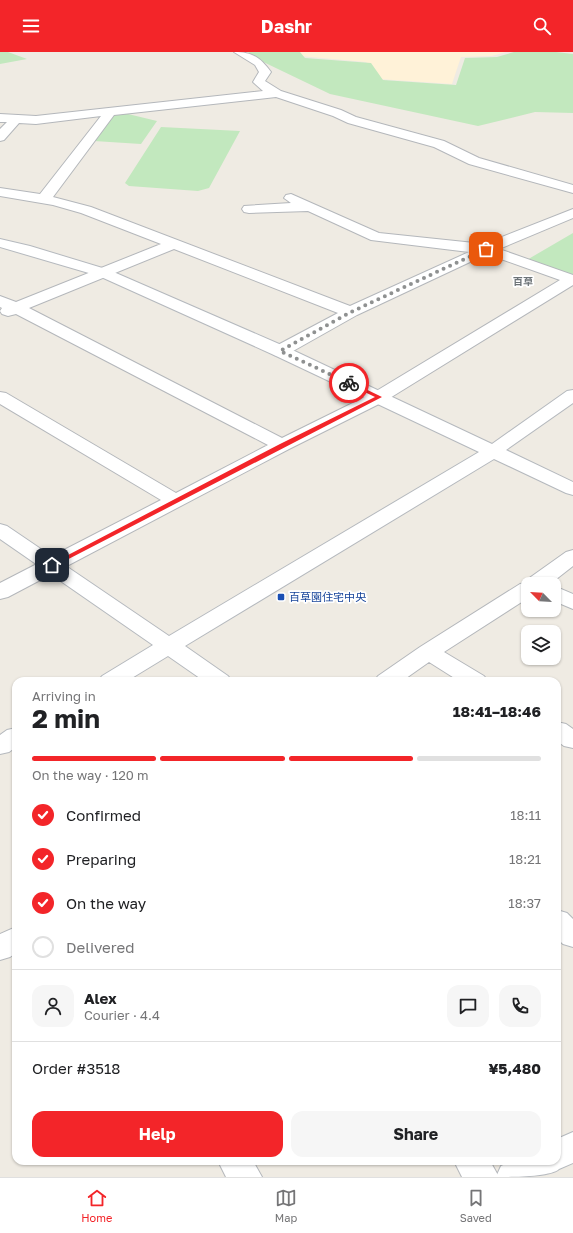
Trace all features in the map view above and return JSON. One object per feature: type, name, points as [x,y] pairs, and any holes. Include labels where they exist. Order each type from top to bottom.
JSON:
[{"type":"street","points":[[239,52],[259,63],[265,72],[260,82],[268,89],[277,93],[337,113],[352,120],[439,144],[474,161],[553,182],[573,189]]},
{"type":"street","points":[[0,118],[36,120],[277,93]]},
{"type":"street","points":[[44,199],[110,112]]},
{"type":"street","points":[[0,137],[16,119]]},
{"type":"street","points":[[553,182],[573,177]]},
{"type":"street","points":[[0,192],[44,199],[86,210],[351,312]]},
{"type":"street","points":[[291,198],[376,237],[486,249],[572,280]]},
{"type":"street","points":[[249,209],[310,207]]},
{"type":"street","points":[[280,351],[351,312],[486,249],[573,213]]},
{"type":"street","points":[[0,242],[25,248],[104,273],[280,351],[573,489]]},
{"type":"street","points":[[0,314],[174,244]]},
{"type":"street","points":[[0,592],[282,445],[379,397],[572,280]]},
{"type":"street","points":[[0,301],[17,308],[282,445]]},
{"type":"street","points":[[117,677],[492,452],[573,395]]},
{"type":"street","points":[[0,397],[176,501]]},
{"type":"street","points":[[0,530],[168,647],[214,677]]},
{"type":"street","points":[[545,577],[573,556]]},
{"type":"street","points":[[392,677],[428,652],[521,593]]},
{"type":"street","points":[[561,596],[573,602]]},
{"type":"street","points":[[428,652],[469,677]]},
{"type":"street","points":[[561,732],[573,740]]},
{"type":"street","points":[[0,746],[12,738]]},
{"type":"street","points":[[561,925],[573,936]]},
{"type":"street","points":[[0,949],[12,941]]},
{"type":"street","points":[[561,1153],[573,1147]]},
{"type":"street","points":[[237,1165],[245,1177]]},
{"type":"street","points":[[473,1165],[482,1177]]},
{"type":"street","points":[[513,1177],[538,1165]]},
{"type":"shaded area","points":[[256,52],[506,52],[492,56],[461,57],[452,84],[379,79],[366,62]]},
{"type":"green space","points":[[0,52],[8,52],[27,59],[0,64]]},
{"type":"green space","points":[[248,52],[300,52],[305,58],[371,63],[383,80],[456,85],[465,58],[497,57],[514,52],[556,52],[573,54],[573,113],[535,112],[478,126],[330,94],[253,57]]},
{"type":"green space","points":[[118,114],[128,114],[157,121],[141,144],[94,141],[112,116]]},
{"type":"green space","points":[[161,127],[240,131],[209,188],[198,191],[129,186],[125,183]]},
{"type":"green space","points":[[573,233],[573,278],[525,261]]},
{"type":"way so far","points":[[349,383],[280,351],[351,312],[486,249]]},
{"type":"place","name":"百草園住宅中央","points":[[281,597]]},
{"type":"district","name":"百草","points":[[523,281]]},
{"type":"route","points":[[52,565],[282,445],[379,397],[349,383]]}]
